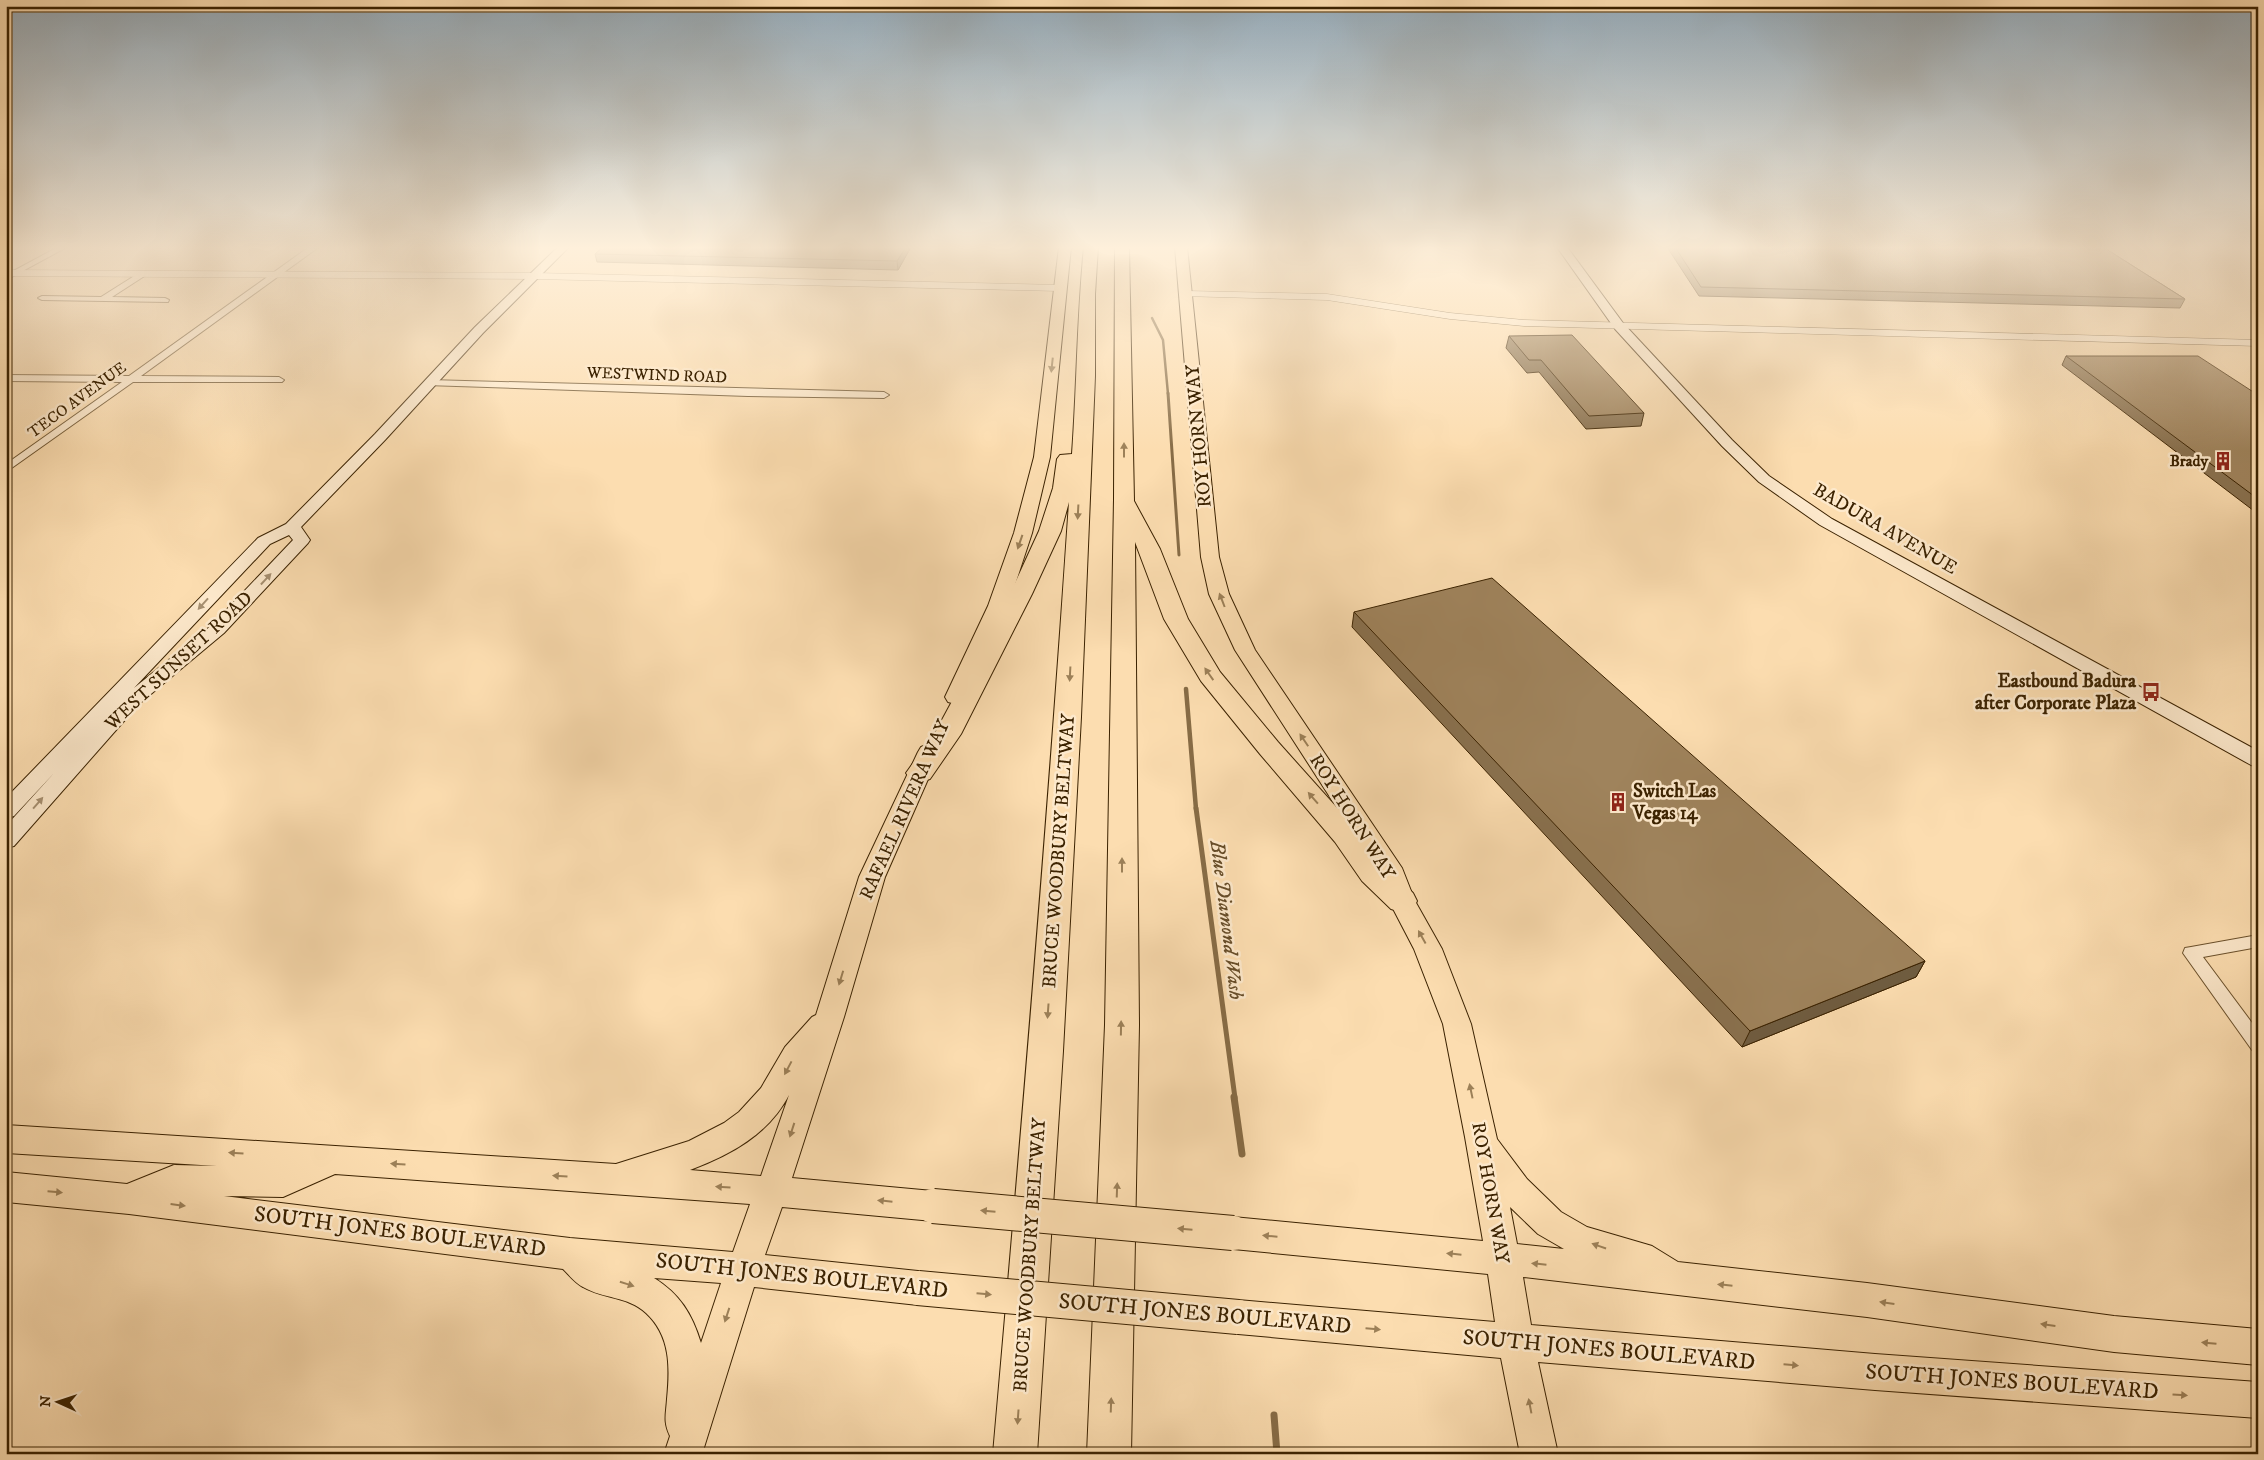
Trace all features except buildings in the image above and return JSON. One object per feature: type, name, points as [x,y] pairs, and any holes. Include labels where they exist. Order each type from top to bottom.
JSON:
[{"type":"highway","name":"BRUCE WOODBURY BELTWAY","points":[[1015,1454],[1068,717],[1086,376],[1087,315]]},
{"type":"highway","points":[[1109,1454],[1122,1025],[1124,499],[1123,315]]},
{"type":"highway","points":[[920,773],[948,734],[1021,594],[1050,532],[1063,488],[1076,395],[1086,376]]},
{"type":"highway","points":[[1124,499],[1149,549],[1176,619],[1210,676],[1269,748],[1345,835],[1373,873],[1402,901]]},
{"type":"main road","name":"WEST SUNSET ROAD","points":[[6,811],[264,541],[292,528],[494,315]]},
{"type":"main road","name":"RAFAEL RIVERA WAY","points":[[681,1454],[830,1017],[872,878],[990,626],[1023,533],[1042,457],[1057,315]]},
{"type":"main road","name":"ROY HORN WAY","points":[[1188,315],[1210,557],[1219,594],[1245,650],[1389,868],[1402,901],[1428,949],[1457,1024],[1481,1138],[1516,1342],[1539,1454]]},
{"type":"main road","name":"BADURA AVENUE","points":[[1611,315],[1727,443],[1764,479],[1826,522],[2258,760]]},
{"type":"main road","name":"WEST SUNSET ROAD","points":[[6,840],[132,700],[218,629],[302,540],[292,528]]},
{"type":"main road","points":[[605,1179],[655,1168],[698,1152],[736,1133],[763,1109],[792,1059],[830,1017]]},
{"type":"main road","points":[[1481,1138],[1506,1178],[1526,1202],[1548,1220],[1576,1238],[1641,1258],[1674,1279]]},
{"type":"main road","points":[[6,1139],[334,1159],[771,1190],[1502,1259],[1867,1300],[2114,1334],[2258,1348]]},
{"type":"main road","points":[[129,1199],[174,1180],[283,1182],[334,1159]]},
{"type":"main road","name":"SOUTH JONES BOULEVARD","points":[[6,1188],[129,1199],[570,1254],[744,1269],[918,1288],[1516,1342],[2042,1386],[2258,1400]]},
{"type":"main road","points":[[570,1254],[597,1276],[640,1288],[667,1306],[673,1316],[682,1336],[687,1364],[681,1454]]},
{"type":"street","name":"TECO AVENUE","points":[[6,469],[219,315]]},
{"type":"street","points":[[1444,315],[1524,323],[2258,343]]},
{"type":"street","points":[[6,378],[279,380]]},
{"type":"street","name":"WESTWIND ROAD","points":[[429,383],[748,393],[884,395]]},
{"type":"street","points":[[2258,940],[2191,952],[2258,1045]]},
{"type":"waterway","points":[[1152,318],[1163,340],[1168,394]]},
{"type":"waterway","points":[[1168,393],[1179,555]]},
{"type":"waterway","name":"Blue Diamond Wash","points":[[1186,689],[1196,809]]},
{"type":"waterway","name":"Blue Diamond Wash","points":[[1196,808],[1235,1098]]},
{"type":"waterway","name":"Blue Diamond Wash","points":[[1234,1097],[1242,1154]]},
{"type":"waterway","name":"Blue Diamond Wash","points":[[1274,1415],[1277,1454]]},
{"type":"place","name":"Brady","points":[[2223,461]]},
{"type":"place","name":"Eastbound Badura after Corporate Plaza","points":[[2151,692]]},
{"type":"place","name":"Switch Las Vegas 14","points":[[1618,802]]}]
